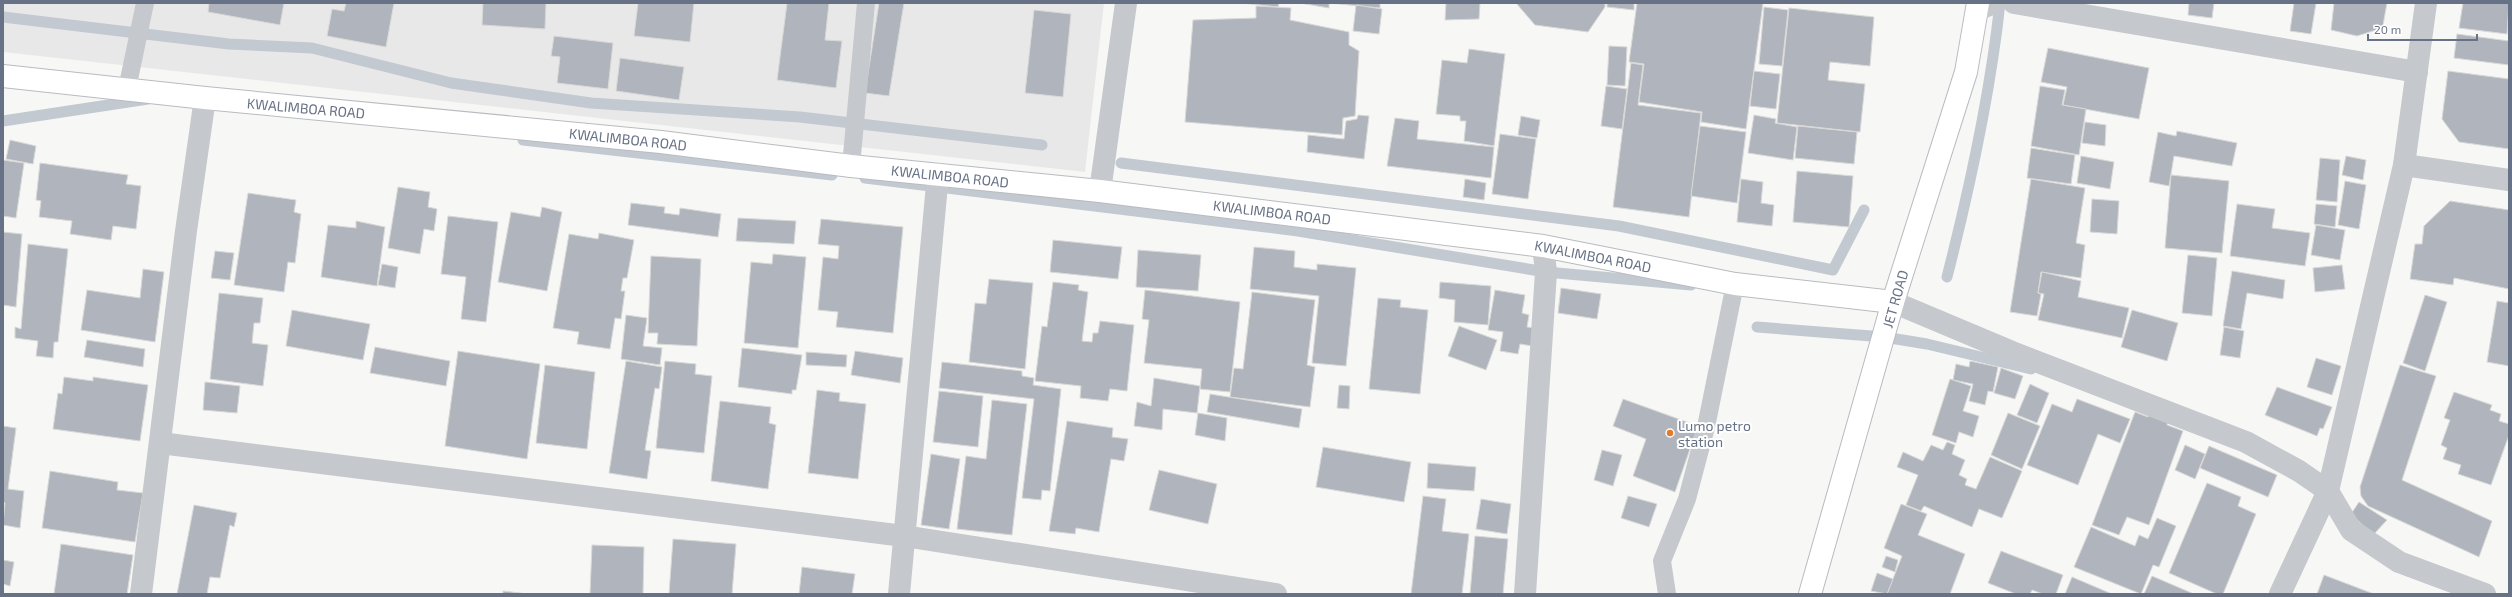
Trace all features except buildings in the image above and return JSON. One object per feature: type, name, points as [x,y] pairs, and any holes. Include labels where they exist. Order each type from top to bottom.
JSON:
[{"type":"street","points":[[1100,191],[1126,3]]},
{"type":"street","points":[[2014,3],[2417,72]]},
{"type":"street","points":[[2280,594],[2328,491],[2404,165],[2426,3]]},
{"type":"street","name":"JET ROAD","points":[[1810,594],[1893,302],[1966,72],[1983,5]]},
{"type":"street","name":"KWALIMBOA ROAD","points":[[3,76],[205,98],[661,142],[851,166],[1100,191],[1543,246],[1735,284],[1893,302]]},
{"type":"street","points":[[141,594],[205,98]]},
{"type":"street","points":[[2404,165],[2509,180]]},
{"type":"street","points":[[900,594],[904,536],[938,174]]},
{"type":"street","points":[[1525,594],[1546,272],[1543,246]]},
{"type":"street","points":[[1893,302],[2012,352],[2246,442],[2299,471],[2328,491],[2351,530],[2399,562],[2485,594]]},
{"type":"street","points":[[160,443],[904,536],[1222,589],[1276,594]]},
{"type":"lane","points":[[127,89],[145,3]]},
{"type":"lane","points":[[851,166],[866,3]]},
{"type":"lane","points":[[1667,594],[1662,561],[1689,492],[1706,427],[1735,284]]},
{"type":"shaded area","points":[[3,3],[1104,3],[1085,172],[3,52]]},
{"type":"waterway","points":[[1947,277],[1964,209],[1985,107],[2000,3]]},
{"type":"waterway","points":[[3,17],[229,44],[312,48],[451,83],[591,103],[800,117],[1042,145]]},
{"type":"waterway","points":[[3,121],[148,99]]},
{"type":"waterway","points":[[523,140],[832,175]]},
{"type":"waterway","points":[[1121,163],[1619,226],[1833,270],[1864,210]]},
{"type":"waterway","points":[[865,178],[1298,231],[1546,272],[1691,285]]},
{"type":"waterway","points":[[1757,327],[1884,337],[1927,344],[2031,369]]},
{"type":"place","name":"Lumo petro station","points":[[1670,433]]}]
